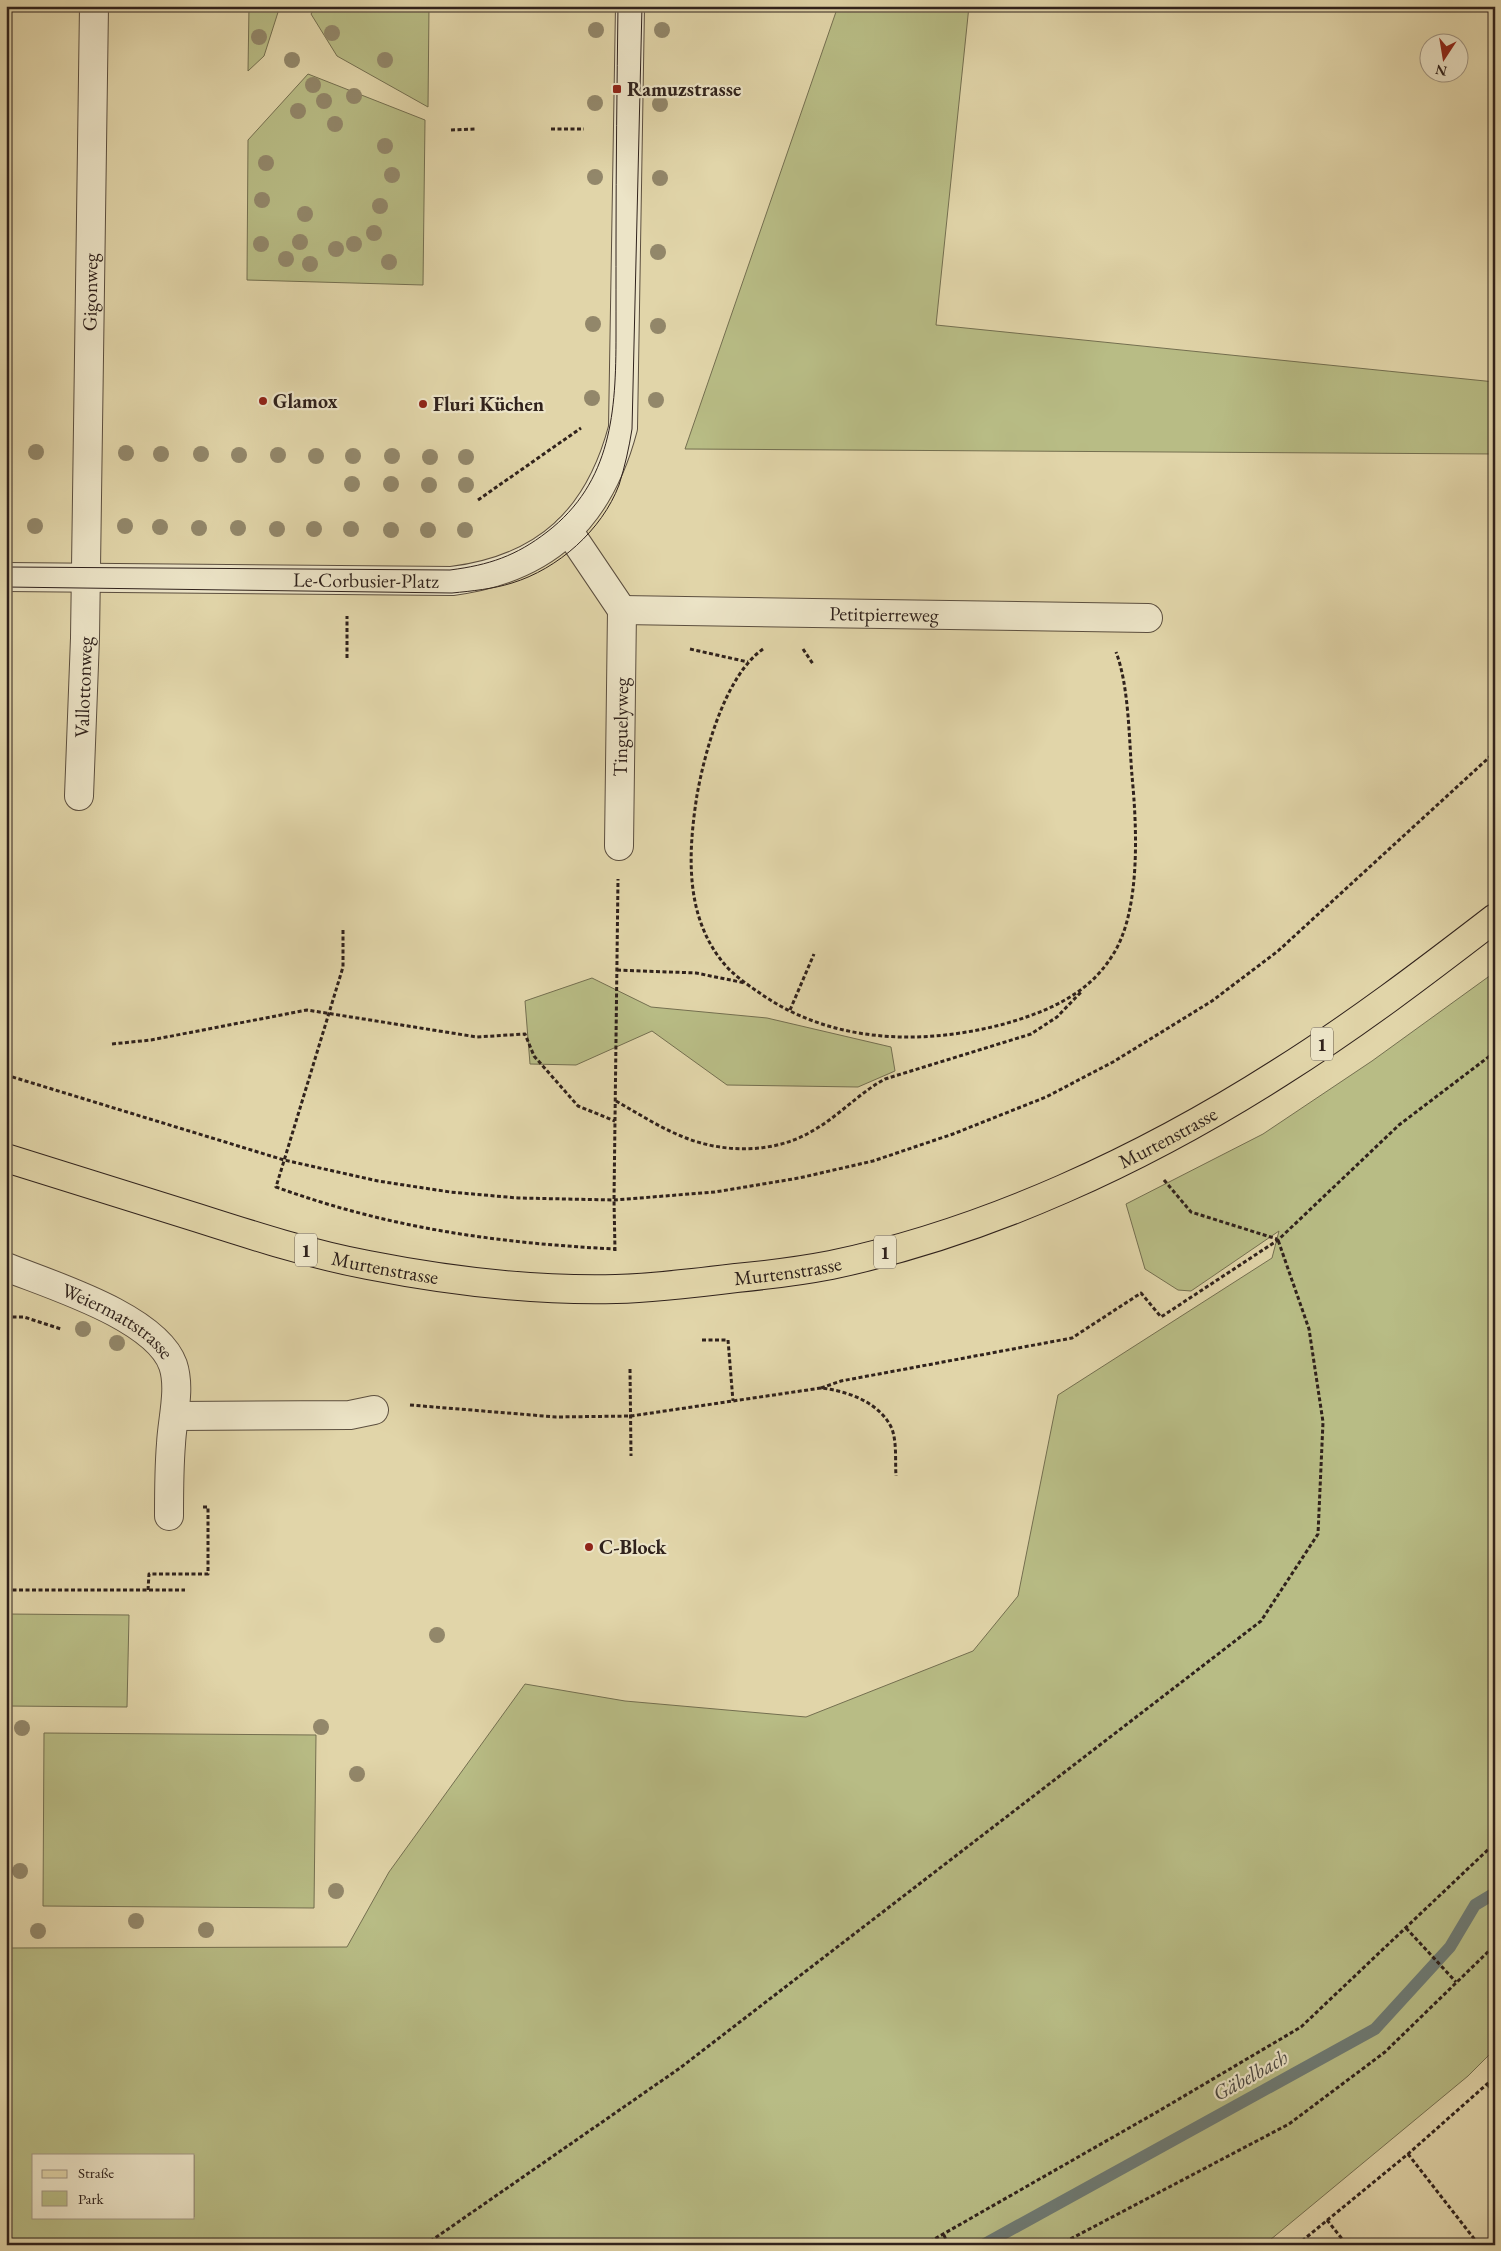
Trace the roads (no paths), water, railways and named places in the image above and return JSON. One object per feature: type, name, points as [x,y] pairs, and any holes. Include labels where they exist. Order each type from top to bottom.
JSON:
[{"type":"main road","name":"Murtenstrasse","points":[[6,1158],[273,1242],[365,1265],[444,1278],[555,1288],[616,1289],[712,1281],[829,1265],[883,1252],[985,1221],[1138,1152],[1280,1073],[1395,992],[1495,918]]},
{"type":"street","name":"Gigonweg","points":[[86,578],[94,6]]},
{"type":"street","name":"Le-Corbusier-Platz","points":[[6,577],[452,581],[481,578],[507,570],[542,551],[568,530],[592,504],[612,465],[623,428],[625,401],[630,6]]},
{"type":"street","points":[[568,530],[622,610]]},
{"type":"street","name":"Vallottonweg","points":[[79,796],[86,578]]},
{"type":"street","name":"Petitpierreweg","points":[[622,610],[1148,618]]},
{"type":"street","name":"Tinguelyweg","points":[[619,846],[622,610]]},
{"type":"street","name":"Weiermattstrasse","points":[[6,1267],[93,1302],[150,1334],[165,1349],[174,1366],[176,1416],[171,1442],[169,1516]]},
{"type":"street","points":[[176,1416],[350,1415],[374,1410]]},
{"type":"waterway","name":"Gäbelbach","points":[[983,2245],[1375,2029],[1450,1947],[1475,1905],[1495,1893]]},
{"type":"tram line","points":[[6,567],[450,570],[490,562],[513,553],[547,532],[569,512],[585,491],[597,468],[606,443],[614,391],[616,363],[618,6]]},
{"type":"tram line","points":[[6,587],[452,593],[497,587],[529,577],[562,558],[576,546],[602,517],[611,502],[619,485],[632,429],[642,6]]},
{"type":"place","name":"Ramuzstrasse","points":[[617,89]]},
{"type":"place","name":"Glamox","points":[[263,401]]},
{"type":"place","name":"Fluri Küchen","points":[[423,404]]},
{"type":"place","name":"C-Block","points":[[589,1547]]}]
